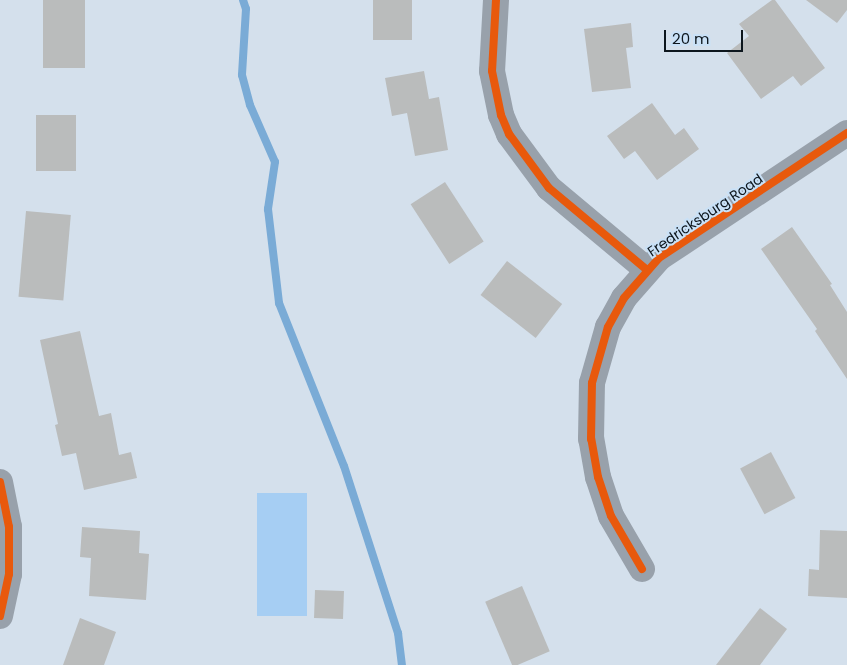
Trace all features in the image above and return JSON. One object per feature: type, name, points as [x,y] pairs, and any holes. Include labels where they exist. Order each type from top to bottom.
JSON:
[{"type":"street","points":[[496,0],[492,71],[501,115],[509,134],[549,188],[647,270]]},
{"type":"street","name":"Fredricksburg Road","points":[[642,569],[611,516],[598,477],[590,410],[592,383],[608,328],[624,298],[659,258],[844,142]]},
{"type":"street","points":[[0,482],[9,527],[9,574],[0,616]]},
{"type":"shaded area","points":[[257,493],[307,493],[307,616],[257,616]]},
{"type":"building","points":[[43,0],[85,0],[85,68],[43,68]]},
{"type":"building","points":[[373,0],[412,0],[412,40],[373,40]]},
{"type":"building","points":[[772,0],[775,0],[825,68],[801,86],[793,76],[761,99],[727,53],[749,36],[739,24]]},
{"type":"building","points":[[806,0],[847,0],[847,10],[837,23]]},
{"type":"building","points":[[631,23],[633,47],[626,48],[631,88],[592,92],[584,29]]},
{"type":"building","points":[[424,71],[429,99],[439,97],[448,150],[415,156],[407,113],[392,116],[385,78]]},
{"type":"building","points":[[652,103],[675,135],[684,128],[699,149],[657,180],[635,151],[624,159],[607,136]]},
{"type":"building","points":[[36,115],[76,115],[76,171],[36,171]]},
{"type":"building","points":[[445,182],[484,242],[449,264],[411,204]]},
{"type":"building","points":[[26,211],[71,215],[63,301],[19,297]]},
{"type":"building","points":[[792,227],[832,284],[830,285],[847,312],[847,379],[815,331],[817,329],[761,249]]},
{"type":"building","points":[[507,261],[562,304],[536,338],[481,295]]},
{"type":"building","points":[[80,331],[99,416],[111,413],[119,455],[131,452],[137,478],[84,490],[76,453],[62,456],[55,425],[58,424],[40,340]]},
{"type":"building","points":[[771,452],[795,498],[765,514],[740,468]]},
{"type":"building","points":[[82,527],[140,531],[139,553],[149,554],[146,600],[89,596],[91,558],[80,557]]},
{"type":"building","points":[[820,530],[847,531],[847,598],[808,596],[809,569],[819,570]]},
{"type":"building","points":[[522,586],[550,651],[518,665],[512,665],[485,602]]},
{"type":"building","points":[[315,590],[344,591],[343,619],[314,618]]},
{"type":"building","points":[[760,608],[787,629],[760,665],[716,665]]},
{"type":"building","points":[[80,618],[116,632],[104,665],[63,665]]},
{"type":"waterway","points":[[243,0],[246,9],[242,75],[250,105],[275,162],[268,209],[279,303],[344,466],[398,633],[402,665]]},
{"type":"cycle path","points":[[496,0],[492,71],[501,115],[509,134],[549,188],[647,270]]},
{"type":"cycle path","points":[[642,569],[611,516],[598,477],[591,439],[592,383],[608,327],[624,298],[659,258],[847,133]]},
{"type":"cycle path","points":[[0,482],[9,527],[9,574],[0,616]]}]
